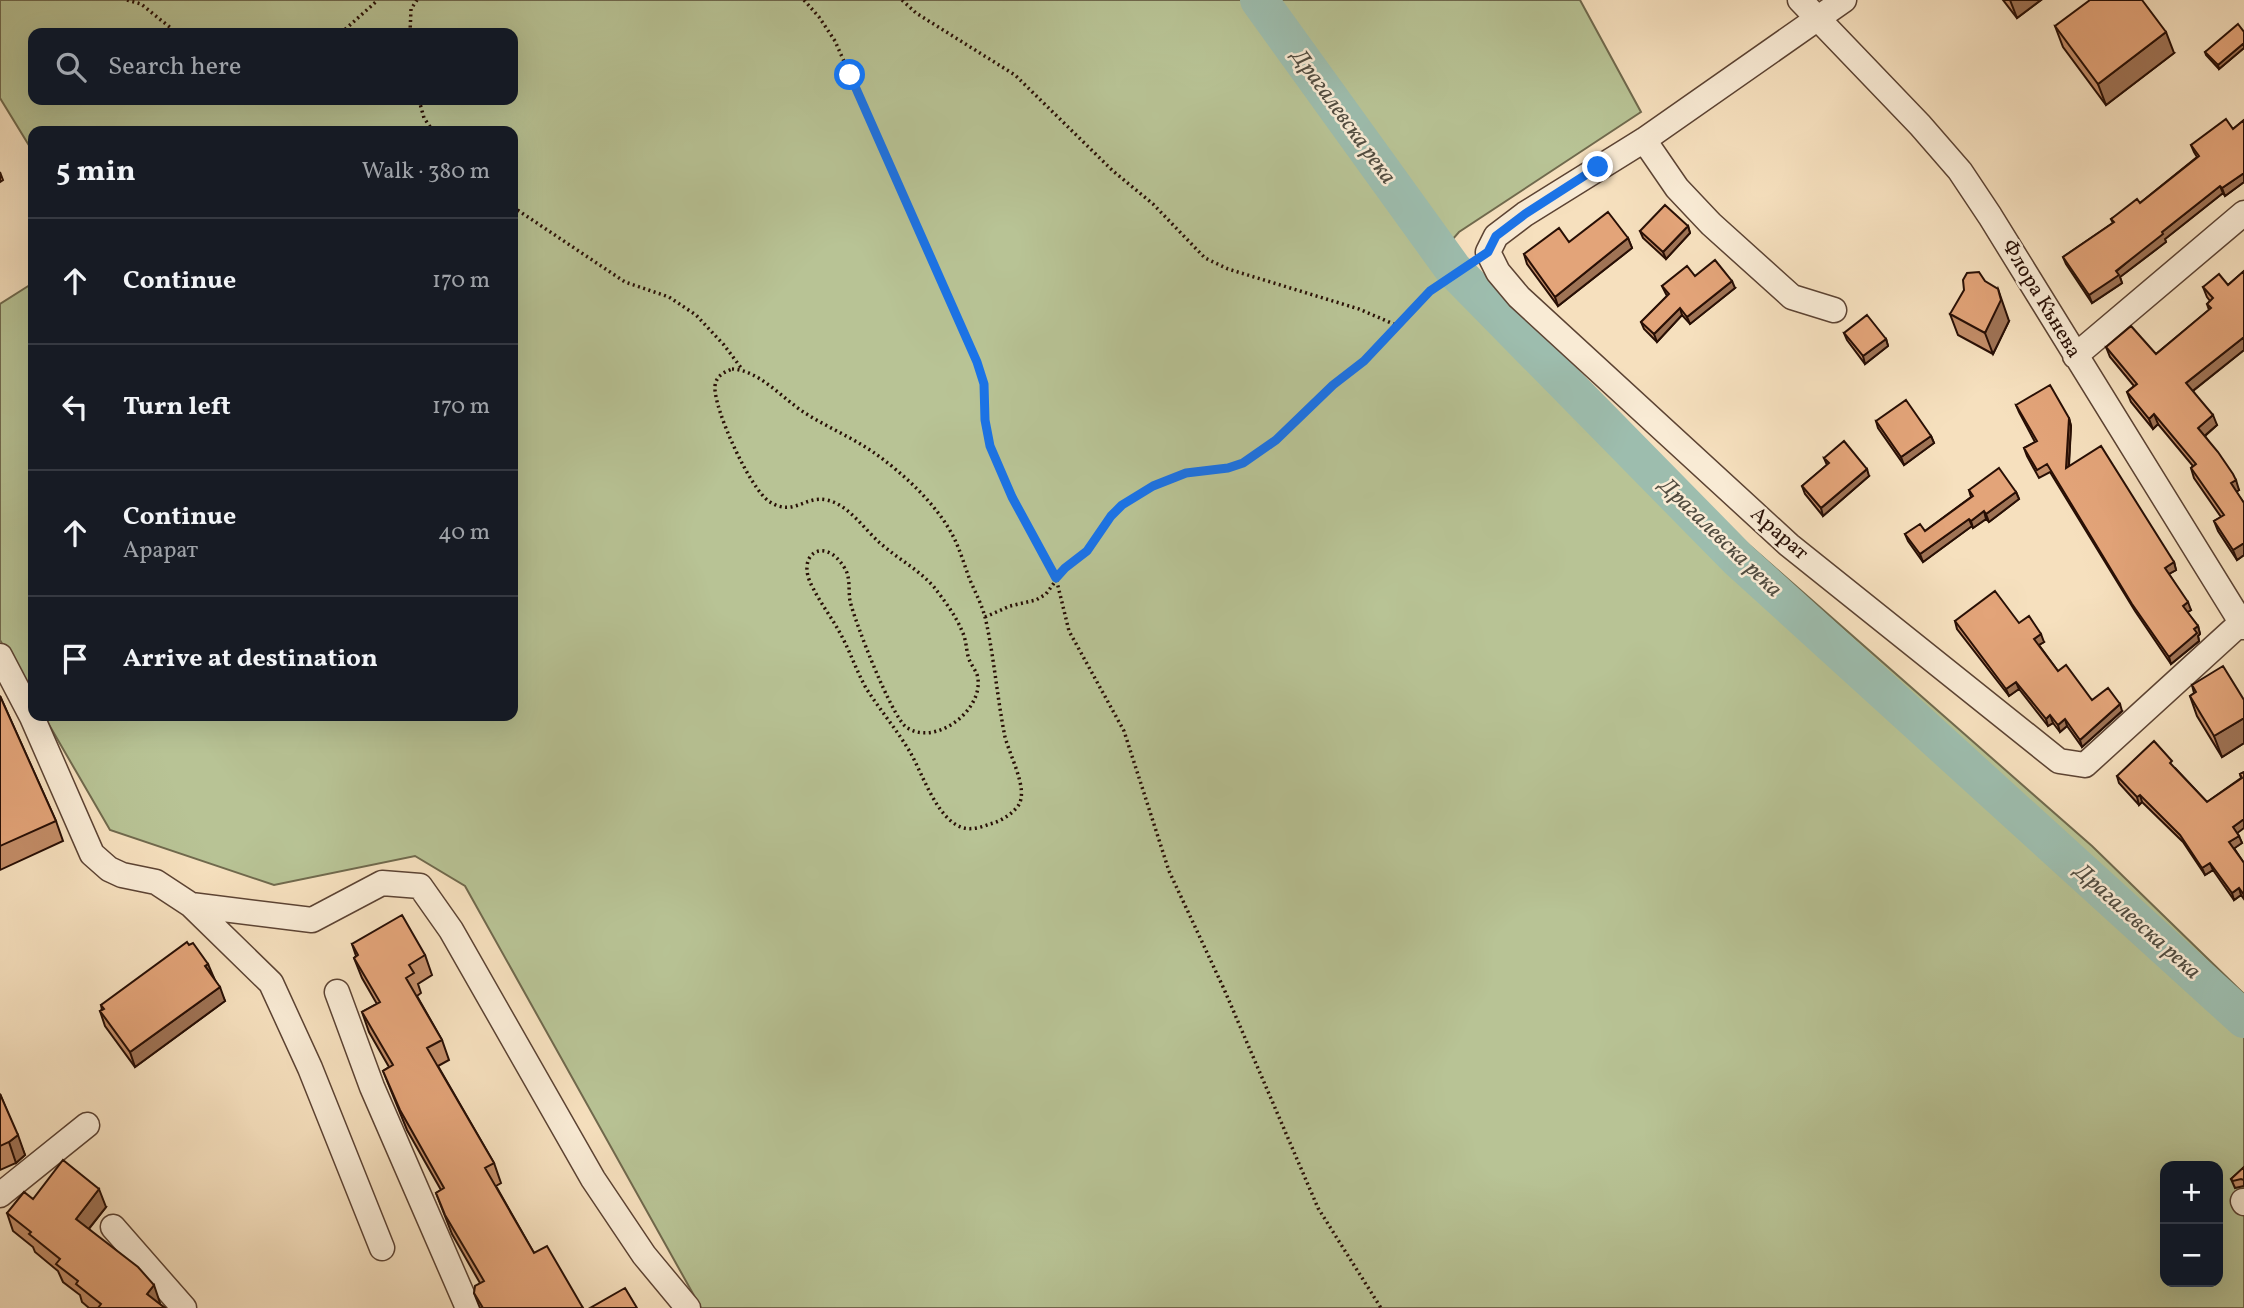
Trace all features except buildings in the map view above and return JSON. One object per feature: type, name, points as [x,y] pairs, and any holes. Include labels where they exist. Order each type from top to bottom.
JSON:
[{"type":"street","name":"Флора Кънева","points":[[1800,0],[1920,125],[1960,171],[2243,623]]},
{"type":"street","points":[[1488,252],[1496,236],[1525,214],[1644,140],[1844,0]]},
{"type":"street","points":[[1644,140],[1677,188],[1711,224],[1792,297],[1833,310]]},
{"type":"street","points":[[2075,356],[2244,213]]},
{"type":"street","name":"Арарат","points":[[1488,252],[1498,272],[1519,297],[1789,545],[2059,761],[2085,765],[2243,623]]},
{"type":"street","points":[[0,656],[28,709]]},
{"type":"street","points":[[34,721],[92,854],[109,869],[156,883],[191,905],[271,983],[310,1068],[382,1248]]},
{"type":"street","points":[[191,905],[312,920],[382,883],[420,886],[451,930],[593,1179],[644,1255],[688,1308]]},
{"type":"street","points":[[337,992],[372,1087],[468,1308]]},
{"type":"street","points":[[0,1195],[88,1125]]},
{"type":"street","points":[[113,1227],[184,1308]]},
{"type":"path","points":[[127,0],[141,4],[171,28]]},
{"type":"path","points":[[347,28],[378,0]]},
{"type":"path","points":[[410,28],[411,9],[417,0]]},
{"type":"path","points":[[804,0],[835,41],[977,362],[984,384],[985,420],[990,446],[1012,497],[1056,578],[1069,631],[1124,731],[1169,871],[1224,989],[1318,1209],[1381,1308]]},
{"type":"path","points":[[902,0],[916,13],[1015,75],[1113,172],[1153,204],[1205,258],[1228,269],[1359,309],[1396,325]]},
{"type":"path","points":[[420,105],[430,126]]},
{"type":"path","points":[[518,210],[625,282],[669,297],[696,315],[724,345],[742,370],[802,411],[874,453],[936,511],[955,538],[985,617],[1005,740],[1021,784],[1023,797],[1020,803],[1002,820],[967,829],[950,819],[930,795],[910,751],[860,678],[842,637],[809,582],[805,571],[808,558],[813,552],[820,550],[828,552],[844,566],[852,607],[875,666],[898,719],[912,730],[928,734],[957,721],[977,693],[978,675],[970,662],[963,632],[927,580],[877,541],[844,508],[825,499],[818,499],[788,509],[771,503],[761,495],[723,423],[715,386],[722,373],[732,369],[742,370]]},
{"type":"path","points":[[985,617],[1046,594],[1065,568],[1087,551],[1111,516],[1122,505],[1153,486],[1186,473],[1228,468],[1243,463],[1276,440],[1333,385],[1364,361],[1430,291],[1488,252]]},
{"type":"green space","points":[[0,0],[1580,0],[1641,112],[1459,232],[1430,265],[2092,846],[2244,994],[2244,1308],[701,1308],[465,886],[415,856],[274,885],[110,830],[47,721],[518,721],[518,126],[28,126],[28,144],[0,98]]},
{"type":"green space","points":[[28,286],[28,689],[0,640],[0,304]]},
{"type":"waterway","name":"Драгалевска река","points":[[1259,0],[1453,269],[1738,559],[2244,1019]]},
{"type":"route","points":[[850,75],[977,362],[984,384],[985,420],[990,446],[1012,497],[1056,578],[1087,551],[1122,505],[1153,486],[1186,473],[1228,468],[1243,463],[1276,440],[1333,385],[1364,361],[1430,291],[1488,252],[1496,236],[1525,214],[1598,167]]}]
